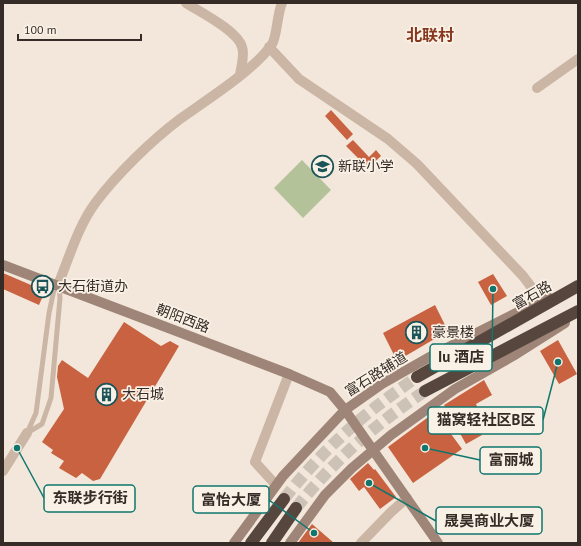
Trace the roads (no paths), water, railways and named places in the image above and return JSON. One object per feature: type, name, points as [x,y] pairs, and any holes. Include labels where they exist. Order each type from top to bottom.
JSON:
[{"type":"highway","name":"富石路","points":[[417,378],[578,285]]},
{"type":"highway","points":[[425,391],[578,311]]},
{"type":"highway","points":[[251,543],[284,499]]},
{"type":"highway","points":[[272,543],[296,508]]},
{"type":"main road","name":"朝阳西路","points":[[3,265],[289,374],[330,392],[345,410],[438,543]]},
{"type":"main road","name":"富石路辅道","points":[[234,543],[276,485],[302,454],[345,410],[382,384],[433,355],[542,300],[578,285]]},
{"type":"main road","points":[[290,543],[324,495],[373,450],[415,417],[455,389],[513,356],[578,315]]},
{"type":"street","points":[[186,3],[228,30],[238,41],[243,52],[240,75]]},
{"type":"street","points":[[56,285],[77,234],[95,203],[159,136],[240,75],[273,43],[278,11],[282,3]]},
{"type":"street","points":[[269,47],[299,79],[388,139],[417,164],[523,276],[542,300]]},
{"type":"street","points":[[537,88],[578,59]]},
{"type":"street","points":[[276,485],[255,462],[289,374]]},
{"type":"street","points":[[3,471],[27,433]]},
{"type":"street","points":[[361,543],[407,498]]},
{"type":"lane","points":[[56,285],[61,289],[51,398],[42,424],[27,433],[36,413],[49,313],[56,285]]},
{"type":"tunnel","points":[[284,499],[314,464],[345,433],[379,404],[417,377]]},
{"type":"tunnel","points":[[296,508],[310,491],[356,444],[372,430],[425,391]]},
{"type":"place","name":"新联小学","points":[[322,166]]},
{"type":"place","name":"大石街道办","points":[[42,286]]},
{"type":"place","name":"Iu 酒店","points":[[493,289]]},
{"type":"place","name":"豪景楼","points":[[416,332]]},
{"type":"place","name":"猫窝轻社区B区","points":[[558,362]]},
{"type":"place","name":"大石城","points":[[106,394]]},
{"type":"place","name":"东联步行街","points":[[17,448]]},
{"type":"place","name":"富丽城","points":[[425,448]]},
{"type":"place","name":"晟昊商业大厦","points":[[369,483]]},
{"type":"place","name":"富怡大厦","points":[[314,533]]},
{"type":"district","name":"北联村","points":[[430,35]]}]
